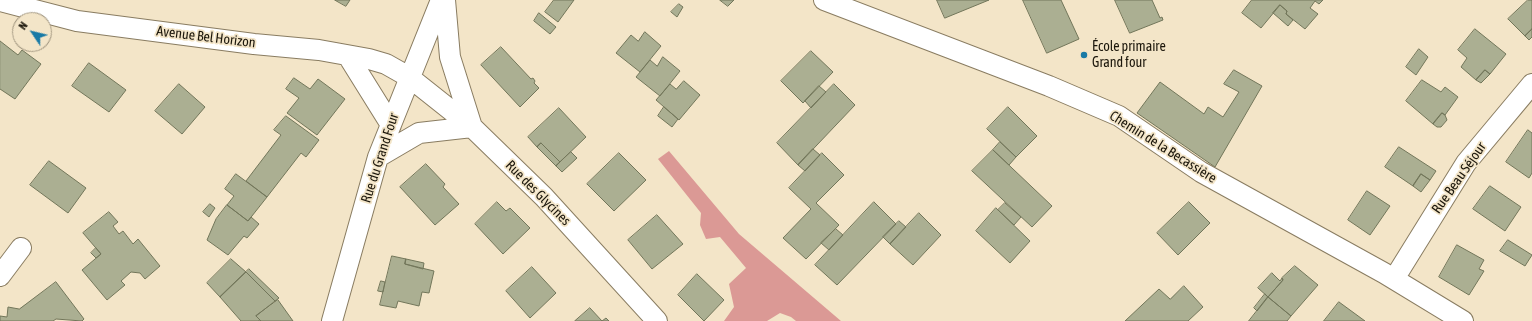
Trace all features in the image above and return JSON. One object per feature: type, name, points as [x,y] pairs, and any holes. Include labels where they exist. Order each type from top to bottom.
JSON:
[{"type":"street","name":"Rue du Grand Four","points":[[332,321],[378,157],[441,0]]},
{"type":"street","points":[[378,157],[419,133],[472,127],[450,57],[445,0]]},
{"type":"street","name":"Chemin de la Becassière","points":[[824,0],[1048,86],[1119,116],[1202,172],[1394,279],[1463,321]]},
{"type":"street","name":"Avenue Bel Horizon","points":[[0,1],[77,21],[254,44],[319,50],[369,59],[386,64],[409,77]]},
{"type":"street","points":[[348,56],[390,125]]},
{"type":"street","name":"Rue des Glycines","points":[[409,77],[472,127],[544,197],[657,321]]},
{"type":"street","name":"Rue Beau Séjour","points":[[1394,279],[1466,163],[1532,84]]},
{"type":"street","points":[[0,276],[21,248]]},
{"type":"shaded area","points":[[669,151],[739,234],[841,321],[796,321],[791,317],[780,313],[767,321],[724,321],[734,307],[729,284],[746,268],[720,237],[706,239],[700,225],[701,213],[658,159]]},
{"type":"building","points":[[335,0],[350,0],[346,6]]},
{"type":"building","points":[[554,0],[574,0],[558,22],[545,12]]},
{"type":"building","points":[[720,0],[734,0],[728,6]]},
{"type":"building","points":[[937,0],[989,0],[945,18]]},
{"type":"building","points":[[1023,0],[1061,0],[1079,39],[1047,53]]},
{"type":"building","points":[[1115,0],[1152,0],[1160,18],[1162,17],[1163,20],[1130,33]]},
{"type":"building","points":[[1252,0],[1323,0],[1319,4],[1315,1],[1310,8],[1318,14],[1305,29],[1286,14],[1287,11],[1280,5],[1261,28],[1242,13]]},
{"type":"building","points":[[1528,0],[1532,0],[1532,29],[1525,36],[1508,19]]},
{"type":"building","points":[[679,4],[683,7],[677,17],[671,12]]},
{"type":"building","points":[[1280,5],[1287,11],[1286,14],[1293,20],[1288,26],[1273,13]]},
{"type":"building","points":[[539,13],[556,27],[550,34],[534,21]]},
{"type":"building","points":[[1475,29],[1506,54],[1490,74],[1485,70],[1476,80],[1461,67],[1467,58],[1458,50]]},
{"type":"building","points":[[1532,29],[1532,37],[1529,40],[1525,36]]},
{"type":"building","points":[[645,32],[661,46],[640,72],[616,53],[631,35],[638,41]]},
{"type":"building","points":[[0,41],[12,50],[12,52],[18,55],[20,52],[25,52],[41,64],[15,99],[0,89]]},
{"type":"building","points":[[501,47],[531,79],[533,78],[535,81],[534,83],[539,88],[520,107],[481,65]]},
{"type":"building","points":[[1419,49],[1428,57],[1416,75],[1406,67]]},
{"type":"building","points":[[811,51],[833,72],[803,103],[781,81]]},
{"type":"building","points":[[663,57],[680,71],[660,96],[636,77],[650,60],[657,66]]},
{"type":"building","points":[[89,63],[126,90],[109,112],[72,86]]},
{"type":"building","points":[[1234,70],[1262,86],[1215,167],[1137,113],[1160,82],[1204,114],[1208,107],[1223,117],[1239,92],[1224,84]]},
{"type":"building","points":[[1485,70],[1490,74],[1481,83],[1476,80]]},
{"type":"building","points":[[294,78],[310,89],[318,79],[345,99],[317,135],[287,113],[299,98],[286,89]]},
{"type":"building","points":[[1422,80],[1441,92],[1445,87],[1458,97],[1445,115],[1442,113],[1433,124],[1406,101]]},
{"type":"building","points":[[684,81],[700,95],[679,120],[656,100],[670,84],[676,89]]},
{"type":"building","points":[[179,84],[205,107],[182,134],[155,111]]},
{"type":"building","points":[[834,84],[855,105],[798,165],[777,143]]},
{"type":"building","points":[[819,86],[826,92],[811,108],[805,101]]},
{"type":"building","points":[[664,107],[678,119],[672,127],[658,116]]},
{"type":"building","points":[[1008,107],[1037,136],[1016,157],[987,129]]},
{"type":"building","points":[[559,108],[586,137],[560,162],[541,143],[537,147],[528,137]]},
{"type":"building","points":[[1442,113],[1445,115],[1447,120],[1441,127],[1437,127],[1433,124]]},
{"type":"building","points":[[286,116],[319,140],[306,157],[301,153],[267,197],[246,181],[281,135],[274,130]]},
{"type":"building","points":[[1528,130],[1532,133],[1532,173],[1529,178],[1506,162]]},
{"type":"building","points":[[1000,142],[1016,157],[1009,165],[993,150]]},
{"type":"building","points":[[541,143],[560,162],[556,166],[537,147]]},
{"type":"building","points":[[1399,147],[1436,171],[1430,180],[1421,174],[1413,186],[1385,167]]},
{"type":"building","points":[[813,149],[820,155],[805,171],[798,165]]},
{"type":"building","points":[[993,150],[1052,206],[1032,227],[972,171]]},
{"type":"building","points":[[571,152],[577,158],[562,172],[556,166]]},
{"type":"building","points":[[619,153],[646,180],[614,211],[587,184]]},
{"type":"building","points":[[822,153],[844,175],[816,203],[839,225],[806,259],[783,238],[811,209],[789,188]]},
{"type":"building","points":[[49,161],[86,188],[68,213],[30,185]]},
{"type":"building","points":[[426,164],[445,184],[443,187],[459,204],[435,225],[400,187]]},
{"type":"building","points":[[236,174],[267,197],[248,221],[227,205],[234,196],[225,189]]},
{"type":"building","points":[[1421,174],[1430,180],[1421,192],[1413,186]]},
{"type":"building","points":[[1490,186],[1521,207],[1505,231],[1473,209]]},
{"type":"building","points":[[1367,191],[1390,206],[1370,235],[1348,220]]},
{"type":"building","points":[[497,202],[506,211],[510,208],[530,228],[503,254],[475,224]]},
{"type":"building","points":[[874,202],[896,224],[837,285],[815,265]]},
{"type":"building","points":[[1189,202],[1210,223],[1178,255],[1157,233]]},
{"type":"building","points":[[1005,203],[1021,217],[1014,225],[998,210]]},
{"type":"building","points":[[210,204],[215,208],[209,217],[203,212]]},
{"type":"building","points":[[227,205],[248,221],[251,217],[259,224],[247,238],[244,236],[228,255],[207,240],[216,219]]},
{"type":"building","points":[[996,208],[1030,241],[1010,263],[976,231]]},
{"type":"building","points":[[109,212],[118,222],[113,226],[119,234],[123,231],[133,244],[138,239],[160,266],[145,279],[140,273],[131,272],[121,281],[125,285],[107,300],[82,270],[101,254],[83,233]]},
{"type":"building","points":[[919,213],[941,235],[913,265],[890,244]]},
{"type":"building","points":[[657,215],[683,244],[652,269],[628,240]]},
{"type":"building","points":[[899,221],[906,227],[890,244],[883,237]]},
{"type":"building","points":[[836,229],[843,235],[829,250],[821,243]]},
{"type":"building","points":[[1508,240],[1532,255],[1525,266],[1500,251]]},
{"type":"building","points":[[1457,245],[1484,260],[1479,269],[1484,271],[1469,295],[1439,277]]},
{"type":"building","points":[[96,248],[101,254],[96,258],[91,253]]},
{"type":"building","points":[[392,256],[406,259],[405,264],[434,271],[429,293],[422,292],[419,306],[398,301],[396,308],[380,305]]},
{"type":"building","points":[[231,259],[246,272],[220,297],[207,283]]},
{"type":"building","points":[[406,259],[424,263],[423,269],[405,264]]},
{"type":"building","points":[[1295,266],[1318,285],[1291,316],[1268,297],[1283,280],[1282,278]]},
{"type":"building","points":[[532,267],[556,293],[530,318],[506,291]]},
{"type":"building","points":[[249,269],[279,298],[275,301],[246,272]]},
{"type":"building","points":[[246,272],[275,301],[256,316],[260,320],[258,321],[241,321],[220,297]]},
{"type":"building","points":[[1272,273],[1280,281],[1282,278],[1283,280],[1268,297],[1258,288]]},
{"type":"building","points":[[697,274],[724,300],[704,321],[678,295]]},
{"type":"building","points":[[381,281],[385,282],[383,292],[378,291]]},
{"type":"building","points":[[56,282],[84,319],[82,321],[56,319],[53,321],[0,321],[0,316],[7,317],[8,307],[19,309]]},
{"type":"building","points":[[1184,286],[1203,307],[1188,321],[1125,321],[1159,289],[1170,299]]},
{"type":"building","points":[[1265,294],[1268,297],[1257,311],[1254,308]]},
{"type":"building","points":[[1268,297],[1291,316],[1287,321],[1249,321]]},
{"type":"building","points":[[278,300],[293,321],[261,321],[256,316]]},
{"type":"building","points":[[1339,302],[1365,321],[1324,321]]},
{"type":"building","points":[[590,308],[602,321],[575,321]]},
{"type":"building","points":[[606,318],[609,321],[602,321]]},
{"type":"place","name":"École primaire Grand four","points":[[1084,55]]}]
